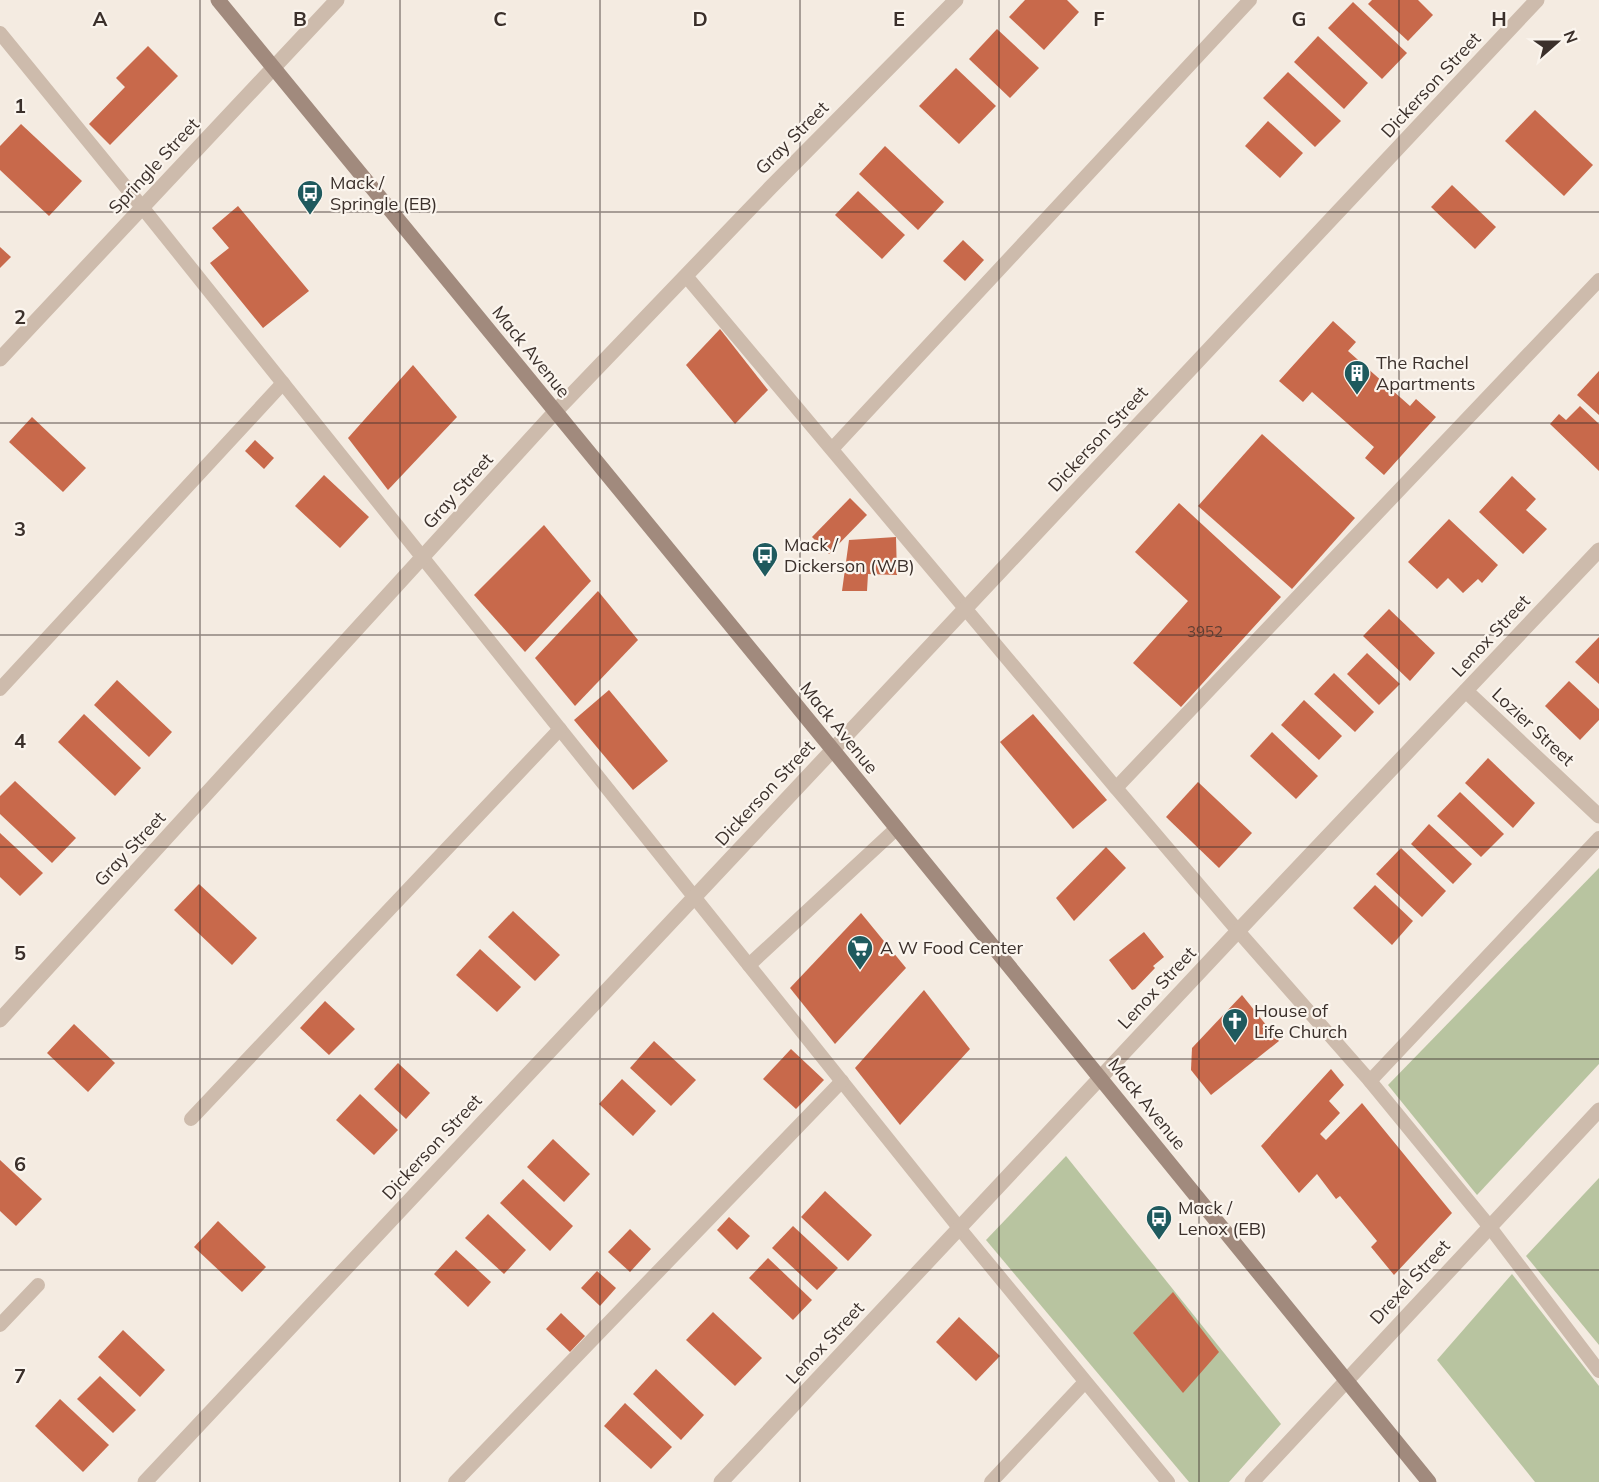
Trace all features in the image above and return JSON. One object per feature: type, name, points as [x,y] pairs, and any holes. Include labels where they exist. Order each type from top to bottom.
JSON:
[{"type":"main road","name":"Mack Avenue","points":[[218,0],[554,413],[897,828],[1429,1482]]},
{"type":"street","name":"Springle Street","points":[[0,359],[337,0]]},
{"type":"street","name":"Gray Street","points":[[0,1020],[554,413],[770,188],[956,0]]},
{"type":"street","name":"Dickerson Street","points":[[145,1482],[1537,0]]},
{"type":"street","name":"Lenox Street","points":[[721,1482],[1599,550]]},
{"type":"street","name":"Lozier Street","points":[[1466,691],[1599,816]]},
{"type":"street","name":"Drexel Street","points":[[1252,1482],[1599,1110]]},
{"type":"lane","points":[[832,449],[1250,0]]},
{"type":"lane","points":[[2,39],[142,207],[960,1229],[1167,1482]]},
{"type":"lane","points":[[686,276],[1116,788],[1370,1081],[1489,1226],[1599,1371]]},
{"type":"lane","points":[[1116,788],[1599,280]]},
{"type":"lane","points":[[0,689],[282,383]]},
{"type":"lane","points":[[191,1119],[560,729]]},
{"type":"lane","points":[[749,964],[897,828]]},
{"type":"lane","points":[[1370,1081],[1599,838]]},
{"type":"lane","points":[[455,1482],[842,1081]]},
{"type":"lane","points":[[0,1325],[38,1285]]},
{"type":"lane","points":[[991,1482],[1085,1382]]},
{"type":"green space","points":[[1599,868],[1599,1064],[1477,1195],[1388,1085]]},
{"type":"green space","points":[[1066,1156],[1281,1424],[1229,1482],[1189,1482],[986,1240]]},
{"type":"green space","points":[[1599,1178],[1599,1345],[1526,1256]]},
{"type":"green space","points":[[1512,1274],[1599,1386],[1599,1482],[1535,1482],[1437,1360]]},
{"type":"building","points":[[1025,0],[1067,0],[1079,12],[1044,50],[1009,17]]},
{"type":"building","points":[[1372,0],[1418,0],[1433,15],[1408,41],[1368,4]]},
{"type":"building","points":[[1353,2],[1407,53],[1382,79],[1328,28]]},
{"type":"building","points":[[997,29],[1039,68],[1010,98],[969,59]]},
{"type":"building","points":[[1318,36],[1368,83],[1344,109],[1294,62]]},
{"type":"building","points":[[148,46],[178,76],[110,145],[89,124],[125,87],[116,78]]},
{"type":"building","points":[[956,68],[996,106],[959,144],[919,106]]},
{"type":"building","points":[[1288,72],[1341,121],[1315,147],[1263,98]]},
{"type":"building","points":[[1535,110],[1593,165],[1564,196],[1505,141]]},
{"type":"building","points":[[1268,121],[1303,153],[1280,178],[1245,146]]},
{"type":"building","points":[[21,124],[82,181],[49,216],[0,170],[0,146]]},
{"type":"building","points":[[885,146],[944,202],[918,230],[859,174]]},
{"type":"building","points":[[1452,185],[1496,227],[1475,249],[1431,207]]},
{"type":"building","points":[[858,191],[905,235],[882,259],[835,215]]},
{"type":"building","points":[[238,206],[309,291],[263,328],[210,263],[229,248],[212,228]]},
{"type":"building","points":[[963,240],[984,260],[965,281],[943,261]]},
{"type":"building","points":[[0,247],[11,257],[0,268]]},
{"type":"building","name":"The Rachel Apartments","points":[[1333,321],[1356,342],[1348,351],[1410,406],[1416,399],[1436,417],[1384,475],[1365,458],[1374,447],[1312,392],[1303,402],[1279,381]]},
{"type":"building","points":[[720,329],[768,390],[735,424],[686,365]]},
{"type":"building","points":[[413,365],[457,417],[388,490],[348,438]]},
{"type":"building","points":[[1599,371],[1599,415],[1577,395]]},
{"type":"building","points":[[1580,406],[1599,424],[1599,471],[1550,424],[1559,414],[1566,420]]},
{"type":"building","points":[[32,417],[86,468],[63,492],[9,442]]},
{"type":"building","points":[[1262,434],[1355,518],[1292,589],[1198,506]]},
{"type":"building","points":[[255,440],[274,458],[264,469],[245,451]]},
{"type":"building","points":[[324,475],[369,517],[340,548],[295,506]]},
{"type":"building","points":[[1512,476],[1536,499],[1526,510],[1547,529],[1523,554],[1479,512]]},
{"type":"building","points":[[850,498],[867,515],[829,554],[812,537]]},
{"type":"building","points":[[1179,503],[1281,597],[1181,707],[1133,663],[1188,601],[1135,552]]},
{"type":"building","points":[[1449,519],[1498,565],[1482,583],[1478,579],[1463,593],[1448,578],[1437,589],[1408,562]]},
{"type":"building","points":[[544,525],[591,581],[525,652],[474,595]]},
{"type":"building","points":[[896,537],[897,575],[868,574],[867,591],[842,591],[849,540]]},
{"type":"building","points":[[598,591],[638,640],[575,706],[535,658]]},
{"type":"building","points":[[1389,609],[1435,653],[1410,681],[1363,636]]},
{"type":"building","points":[[1599,637],[1599,684],[1575,662]]},
{"type":"building","points":[[1367,653],[1400,684],[1379,705],[1347,674]]},
{"type":"building","points":[[1334,673],[1374,712],[1355,732],[1314,694]]},
{"type":"building","points":[[117,680],[172,732],[149,757],[94,705]]},
{"type":"building","points":[[1569,681],[1599,709],[1599,720],[1580,740],[1545,706]]},
{"type":"building","points":[[609,690],[668,761],[633,790],[574,720]]},
{"type":"building","points":[[1304,700],[1342,736],[1319,760],[1281,725]]},
{"type":"building","points":[[84,714],[141,768],[115,796],[58,742]]},
{"type":"building","points":[[1033,714],[1107,800],[1073,829],[1000,742]]},
{"type":"building","points":[[1272,732],[1318,776],[1296,799],[1250,756]]},
{"type":"building","points":[[1488,758],[1535,803],[1513,828],[1465,783]]},
{"type":"building","points":[[15,781],[76,838],[52,863],[0,814],[0,796]]},
{"type":"building","points":[[1198,782],[1252,833],[1219,868],[1166,817]]},
{"type":"building","points":[[1460,792],[1504,834],[1481,857],[1437,816]]},
{"type":"building","points":[[1429,824],[1472,864],[1453,884],[1411,844]]},
{"type":"building","points":[[0,833],[43,873],[20,896],[0,877]]},
{"type":"building","points":[[1106,847],[1126,868],[1074,921],[1056,898]]},
{"type":"building","points":[[1401,848],[1446,891],[1422,917],[1376,874]]},
{"type":"building","points":[[199,884],[257,938],[232,965],[174,910]]},
{"type":"building","points":[[1375,885],[1413,921],[1392,945],[1353,908]]},
{"type":"building","points":[[513,911],[560,955],[535,981],[488,937]]},
{"type":"building","points":[[861,913],[906,968],[835,1044],[790,988]]},
{"type":"building","points":[[1144,932],[1164,957],[1132,990],[1109,960]]},
{"type":"building","points":[[480,949],[521,987],[497,1012],[456,975]]},
{"type":"building","points":[[924,990],[970,1049],[900,1125],[855,1068]]},
{"type":"building","name":"House of Life Church","points":[[1242,995],[1279,1041],[1211,1095],[1191,1070],[1192,1048]]},
{"type":"building","points":[[325,1001],[355,1029],[329,1055],[300,1028]]},
{"type":"building","points":[[74,1024],[115,1063],[88,1092],[47,1053]]},
{"type":"building","points":[[654,1041],[696,1080],[671,1106],[630,1068]]},
{"type":"building","points":[[791,1049],[824,1080],[796,1109],[763,1079]]},
{"type":"building","points":[[398,1063],[430,1093],[406,1119],[374,1089]]},
{"type":"building","points":[[1331,1069],[1344,1085],[1329,1101],[1340,1113],[1320,1134],[1326,1140],[1362,1103],[1452,1213],[1394,1275],[1371,1247],[1377,1241],[1340,1196],[1336,1199],[1317,1174],[1299,1193],[1261,1146]]},
{"type":"building","points":[[622,1079],[656,1111],[633,1136],[599,1104]]},
{"type":"building","points":[[360,1094],[398,1130],[374,1155],[336,1120]]},
{"type":"building","points":[[553,1139],[590,1174],[564,1202],[527,1167]]},
{"type":"building","points":[[0,1160],[42,1199],[16,1226],[0,1211]]},
{"type":"building","points":[[523,1179],[573,1226],[550,1251],[500,1203]]},
{"type":"building","points":[[825,1191],[872,1235],[848,1261],[801,1217]]},
{"type":"building","points":[[488,1214],[526,1250],[504,1274],[465,1238]]},
{"type":"building","points":[[729,1217],[750,1236],[737,1250],[717,1230]]},
{"type":"building","points":[[218,1221],[266,1267],[242,1292],[194,1247]]},
{"type":"building","points":[[793,1226],[838,1268],[817,1290],[772,1248]]},
{"type":"building","points":[[630,1229],[651,1249],[630,1272],[608,1252]]},
{"type":"building","points":[[456,1250],[491,1282],[468,1307],[434,1274]]},
{"type":"building","points":[[768,1258],[812,1300],[793,1320],[749,1278]]},
{"type":"building","points":[[597,1271],[616,1288],[600,1306],[581,1288]]},
{"type":"building","points":[[1173,1292],[1219,1352],[1183,1393],[1133,1333]]},
{"type":"building","points":[[713,1312],[762,1358],[735,1386],[686,1340]]},
{"type":"building","points":[[561,1313],[585,1336],[570,1352],[546,1329]]},
{"type":"building","points":[[959,1317],[1000,1356],[976,1381],[936,1342]]},
{"type":"building","points":[[123,1330],[165,1370],[140,1397],[98,1357]]},
{"type":"building","points":[[656,1369],[704,1415],[681,1440],[633,1394]]},
{"type":"building","points":[[100,1376],[136,1410],[113,1433],[77,1399]]},
{"type":"building","points":[[60,1399],[109,1445],[83,1472],[35,1426]]},
{"type":"building","points":[[625,1403],[672,1447],[651,1469],[604,1426]]},
{"type":"place","name":"Mack / Springle (EB)","points":[[310,216]]},
{"type":"place","name":"The Rachel Apartments","points":[[1357,396]]},
{"type":"place","name":"Mack / Dickerson (WB)","points":[[765,578]]},
{"type":"place","name":"A W Food Center","points":[[860,971]]},
{"type":"place","name":"House of Life Church","points":[[1235,1044]]},
{"type":"place","name":"Mack / Lenox (EB)","points":[[1159,1241]]}]
